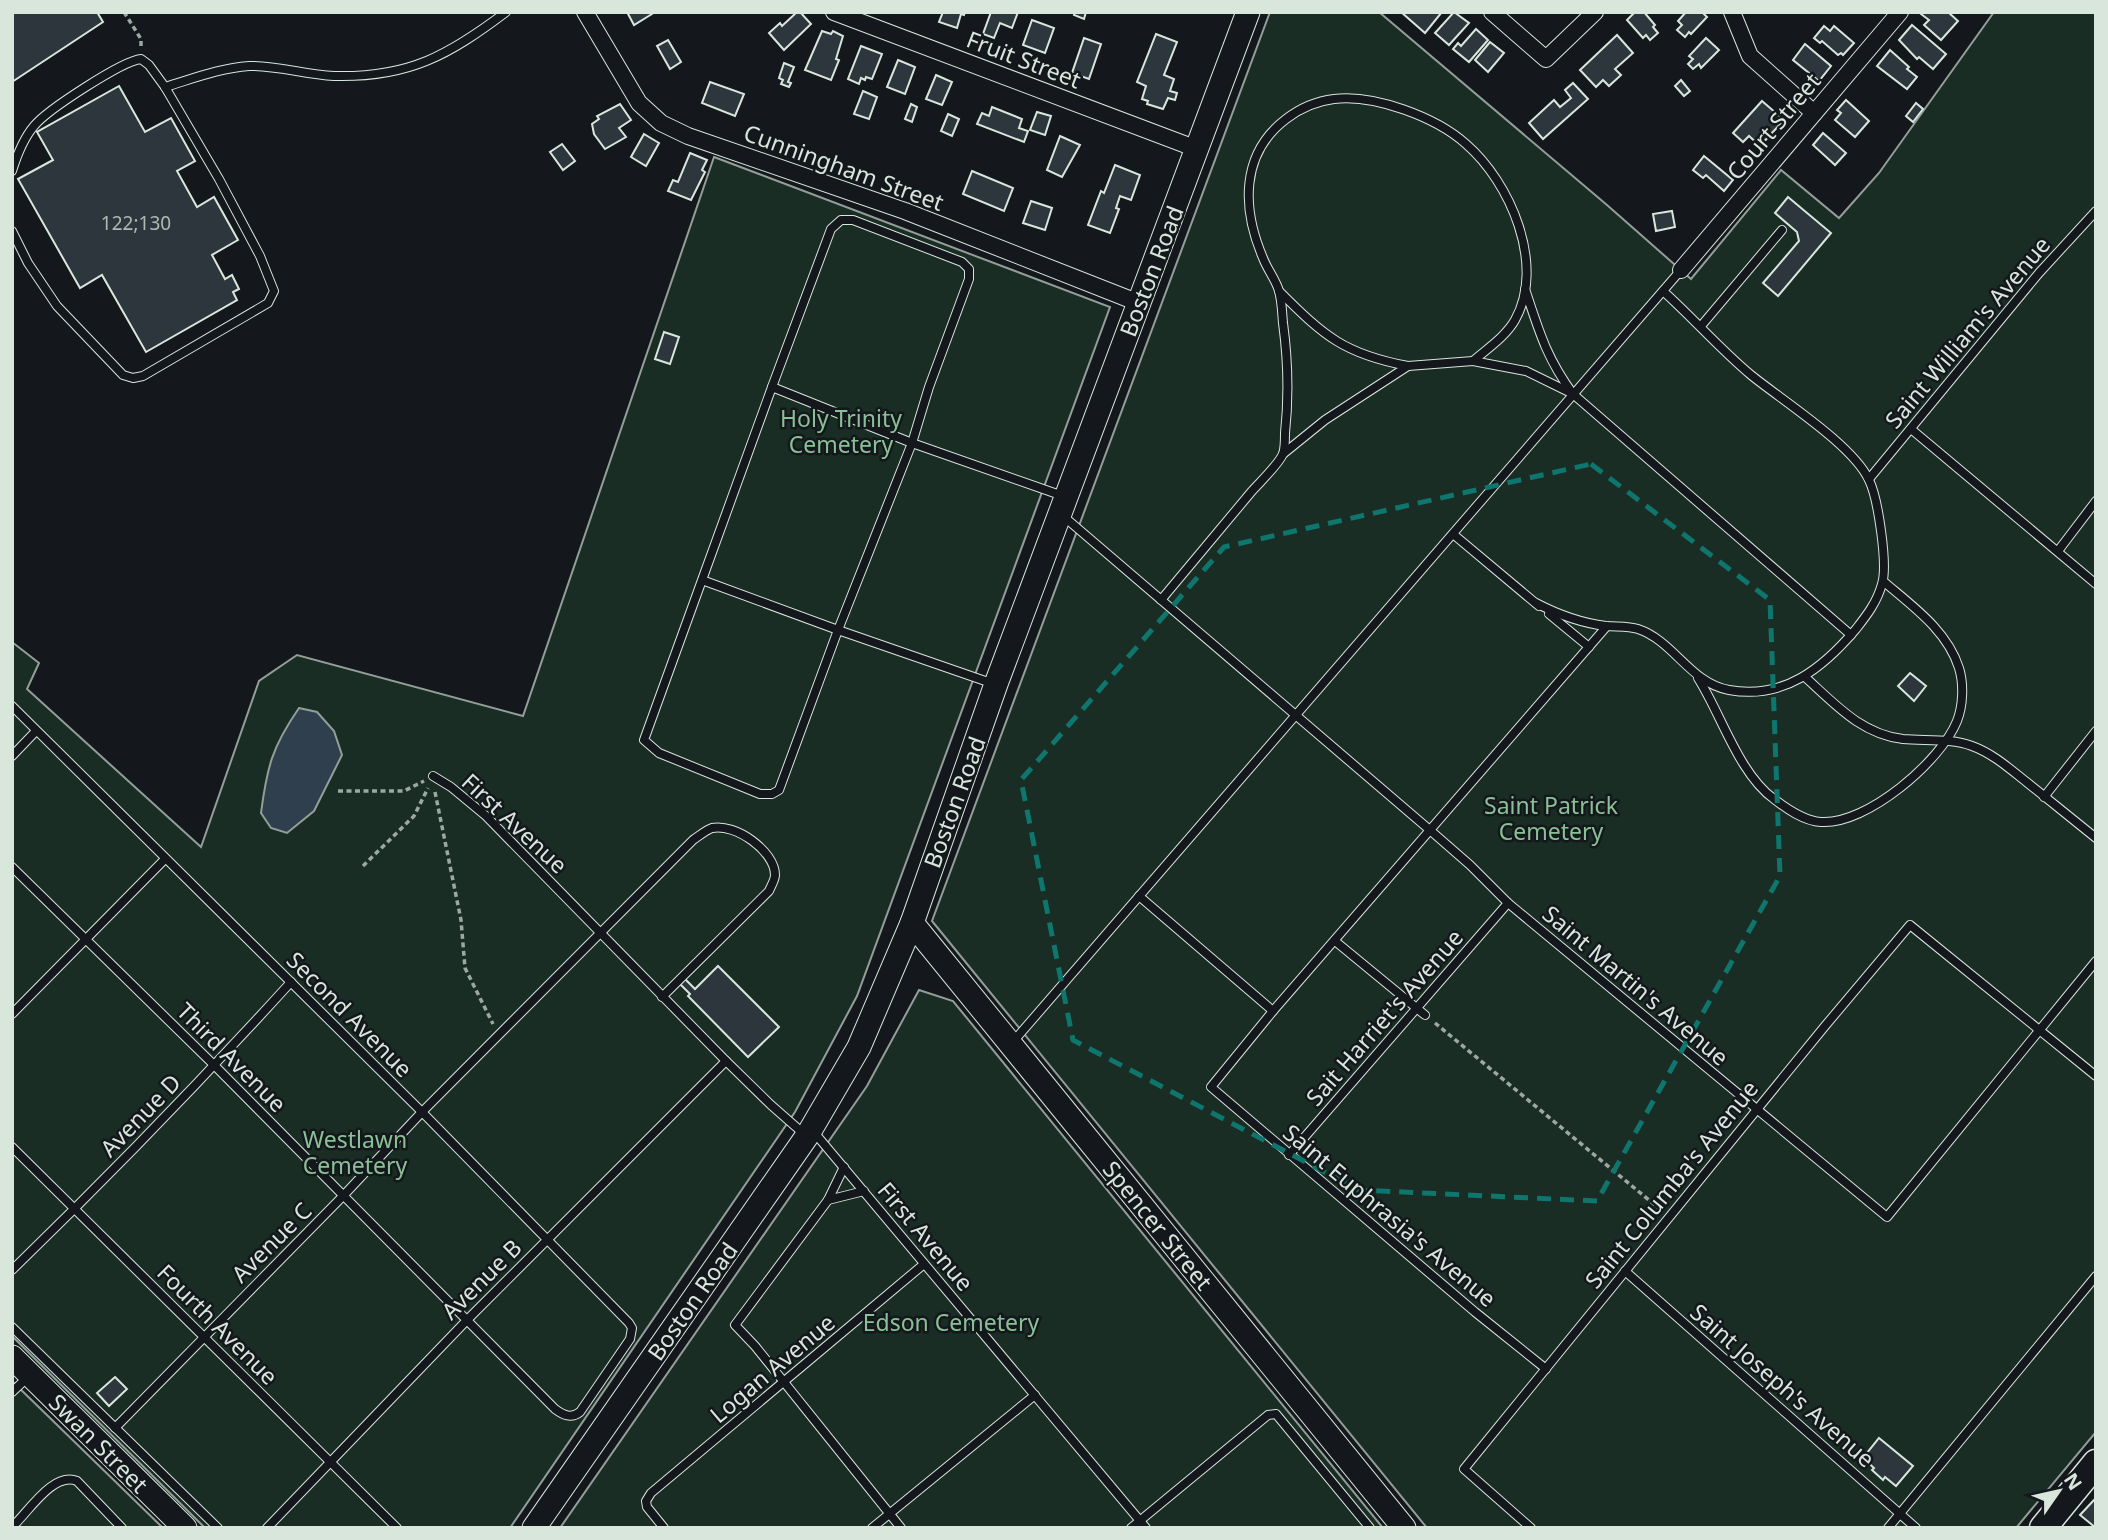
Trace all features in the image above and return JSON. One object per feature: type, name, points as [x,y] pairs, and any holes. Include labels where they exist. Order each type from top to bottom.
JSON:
[{"type":"main road","name":"Boston Road","points":[[534,1528],[809,1132],[859,1047],[912,923],[996,684],[1248,12]]},
{"type":"main road","name":"Spencer Street","points":[[912,923],[1404,1528]]},
{"type":"main road","name":"Swan Street","points":[[12,1357],[185,1528]]},
{"type":"main road","points":[[2043,1528],[2096,1463]]},
{"type":"street","name":"Cunningham Street","points":[[585,12],[639,103],[660,123],[688,136],[937,223],[1139,303]]},
{"type":"street","name":"Fruit Street","points":[[834,12],[1197,149]]},
{"type":"street","points":[[1492,12],[1546,59],[1595,12]]},
{"type":"street","points":[[1731,12],[1750,56],[1814,113]]},
{"type":"street","name":"Court Street","points":[[1681,270],[1900,12]]},
{"type":"lane","points":[[165,87],[216,71],[251,66],[334,76],[388,73],[427,62],[449,52],[506,12]]},
{"type":"lane","points":[[12,171],[18,154],[36,123],[109,73],[133,60],[141,59],[149,65],[165,87],[260,256],[274,291],[268,303],[144,376],[133,378],[123,375],[57,306],[28,263],[12,231]]},
{"type":"lane","points":[[1474,361],[1515,320],[1525,289],[1526,262],[1518,224],[1511,206],[1487,167],[1466,144],[1434,122],[1405,110],[1365,101],[1335,99],[1312,105],[1287,119],[1259,147],[1250,175],[1248,202],[1253,229],[1263,258],[1279,290],[1314,326],[1358,353],[1408,366],[1474,361],[1527,371],[1573,394]]},
{"type":"lane","name":"Saint William's Avenue","points":[[1869,479],[2025,290],[2096,211]]},
{"type":"lane","points":[[841,220],[853,220],[962,262],[970,269],[969,279],[929,387],[912,443],[838,630],[779,790],[772,794],[760,794],[659,753],[645,740],[772,387],[831,229],[841,220]]},
{"type":"lane","points":[[1701,326],[1782,230]]},
{"type":"lane","points":[[1010,1045],[1681,270]]},
{"type":"lane","points":[[1525,289],[1544,346],[1558,374],[1573,394],[1851,635]]},
{"type":"lane","points":[[1279,290],[1287,356],[1288,404],[1283,454]]},
{"type":"lane","points":[[1663,291],[1749,373],[1843,447],[1869,479],[1885,564],[1878,598],[1851,635],[1805,677],[1776,688],[1743,692],[1727,690],[1699,678]]},
{"type":"lane","points":[[1161,600],[1283,454],[1325,419],[1408,366]]},
{"type":"lane","points":[[772,387],[1063,506]]},
{"type":"lane","points":[[1911,429],[2096,584]]},
{"type":"lane","points":[[2058,551],[2096,501]]},
{"type":"lane","name":"Saint Martin's Avenue","points":[[1063,506],[1161,600],[1470,865],[1507,903],[1887,1217],[2039,1030]]},
{"type":"lane","points":[[1452,534],[1589,647]]},
{"type":"lane","points":[[702,580],[996,684]]},
{"type":"lane","points":[[1536,603],[1566,617],[1607,626],[1638,629],[1651,636],[1699,678],[1744,763],[1763,789],[1785,808],[1802,817],[1821,822],[1839,820],[1879,803],[1915,774],[1946,742],[1962,705],[1960,670],[1946,641],[1934,626],[1883,581]]},
{"type":"lane","points":[[1139,896],[1273,1012],[1607,626]]},
{"type":"lane","points":[[1805,677],[1855,721],[1871,731],[1885,736],[1970,745],[1994,756],[2096,838]]},
{"type":"lane","name":"Second Avenue","points":[[12,706],[422,1112],[632,1328],[630,1339],[575,1416]]},
{"type":"lane","points":[[12,756],[36,731]]},
{"type":"lane","points":[[2045,797],[2096,731]]},
{"type":"lane","name":"First Avenue","points":[[433,776],[477,808],[780,1115],[809,1132],[844,1167],[1143,1524]]},
{"type":"lane","name":"Avenue C","points":[[115,1428],[422,1112],[693,840],[710,828],[724,828],[742,833],[763,851],[773,865],[775,877],[769,891],[663,997]]},
{"type":"lane","points":[[12,1014],[165,859]]},
{"type":"lane","name":"Third Avenue","points":[[12,867],[215,1066],[555,1409],[567,1416],[575,1416]]},
{"type":"lane","name":"Sait Harriet's Avenue","points":[[1289,1155],[1507,903]]},
{"type":"lane","name":"Saint Columba's Avenue","points":[[1531,1528],[1464,1469],[1909,925],[2039,1030]]},
{"type":"lane","points":[[1335,941],[1425,1015]]},
{"type":"lane","points":[[2096,961],[2039,1030],[2096,1076]]},
{"type":"lane","name":"Avenue D","points":[[12,1270],[215,1066],[291,982]]},
{"type":"lane","name":"Saint Euphrasia's Avenue","points":[[1273,1012],[1211,1087],[1475,1312],[1546,1369]]},
{"type":"lane","name":"Avenue B","points":[[267,1528],[468,1320],[726,1061]]},
{"type":"lane","name":"Fourth Avenue","points":[[12,1147],[397,1528]]},
{"type":"lane","points":[[844,1167],[828,1200],[735,1325],[901,1528]]},
{"type":"lane","points":[[828,1200],[863,1191]]},
{"type":"lane","name":"Logan Avenue","points":[[664,1528],[647,1507],[646,1501],[651,1493],[924,1264]]},
{"type":"lane","name":"Saint Joseph's Avenue","points":[[1625,1271],[1916,1528]]},
{"type":"lane","points":[[1888,1528],[2096,1276]]},
{"type":"lane","points":[[12,1327],[218,1528]]},
{"type":"lane","points":[[12,1392],[30,1375]]},
{"type":"lane","points":[[872,1528],[1035,1395]]},
{"type":"lane","points":[[1131,1528],[1143,1524],[1268,1415],[1276,1414],[1370,1528]]},
{"type":"lane","points":[[17,1523],[53,1486],[60,1480],[69,1478],[77,1481],[122,1528]]},
{"type":"path","points":[[124,12],[141,39],[141,59]]},
{"type":"path","points":[[338,791],[404,791],[433,776]]},
{"type":"path","points":[[363,866],[414,816],[433,776]]},
{"type":"path","points":[[433,776],[461,920],[465,968],[499,1036]]},
{"type":"path","points":[[1425,1015],[1669,1217]]},
{"type":"highlighted area","points":[[1591,464],[1770,600],[1780,876],[1597,1201],[1359,1190],[1073,1040],[1021,780],[1224,547]]},
{"type":"green space","name":"Saint Patrick Cemetery","points":[[1270,12],[1379,12],[1691,279],[1781,170],[1839,218],[1879,173],[1994,12],[2096,12],[2096,1432],[2016,1528],[1427,1528],[932,921]]},
{"type":"green space","name":"Westlawn Cemetery","points":[[714,157],[1110,307],[857,996],[795,1112],[510,1528],[205,1528],[12,1336],[12,642],[39,663],[27,689],[201,847],[259,681],[297,655],[523,716]]},
{"type":"green space","name":"Edson Cemetery","points":[[919,990],[953,1001],[1383,1528],[560,1528],[867,1086]]},
{"type":"green space","points":[[12,1381],[163,1528],[12,1528]]},
{"type":"water","points":[[299,708],[317,712],[334,731],[342,755],[314,811],[287,833],[271,828],[261,813],[272,758]]},
{"type":"building","points":[[12,12],[97,12],[103,22],[12,82]]},
{"type":"building","points":[[627,12],[651,12],[652,14],[634,25]]},
{"type":"building","points":[[797,12],[811,24],[784,50],[769,33],[780,23],[782,26]]},
{"type":"building","points":[[943,12],[965,12],[964,15],[961,14],[957,28],[939,22]]},
{"type":"building","points":[[991,12],[1018,12],[1012,28],[1000,23],[994,38],[983,34]]},
{"type":"building","points":[[1075,12],[1086,12],[1084,19],[1074,15]]},
{"type":"building","points":[[1401,12],[1442,12],[1425,33]]},
{"type":"building","points":[[1454,12],[1469,23],[1449,45],[1435,33]]},
{"type":"building","points":[[1635,12],[1644,12],[1655,25],[1653,27],[1658,33],[1650,40],[1646,35],[1643,38],[1627,20]]},
{"type":"building","points":[[1686,12],[1702,12],[1707,17],[1685,37],[1677,30],[1682,25],[1678,21]]},
{"type":"building","points":[[1922,12],[1948,12],[1958,21],[1941,40],[1924,25],[1929,20]]},
{"type":"building","points":[[1032,20],[1054,28],[1045,53],[1023,45]]},
{"type":"building","points":[[1912,25],[1946,54],[1933,69],[1919,57],[1917,59],[1899,40]]},
{"type":"building","points":[[1824,26],[1830,31],[1834,26],[1854,43],[1843,55],[1838,55],[1822,41],[1820,43],[1814,38]]},
{"type":"building","points":[[1476,29],[1488,40],[1469,62],[1453,49],[1458,43],[1461,46]]},
{"type":"building","points":[[822,31],[831,34],[833,31],[843,36],[836,59],[839,60],[831,80],[805,70]]},
{"type":"building","points":[[1156,34],[1177,42],[1164,75],[1174,79],[1170,91],[1177,93],[1175,100],[1168,98],[1163,109],[1147,104],[1148,101],[1142,99],[1146,86],[1137,82]]},
{"type":"building","points":[[1617,35],[1633,53],[1615,69],[1621,75],[1609,86],[1603,80],[1596,87],[1580,70]]},
{"type":"building","points":[[1084,38],[1101,44],[1089,79],[1072,73]]},
{"type":"building","points":[[1706,38],[1719,50],[1701,68],[1699,64],[1693,69],[1688,64],[1693,59],[1689,56]]},
{"type":"building","points":[[668,40],[681,62],[670,69],[657,46]]},
{"type":"building","points":[[1490,42],[1504,53],[1488,72],[1475,60]]},
{"type":"building","points":[[1805,44],[1831,66],[1819,81],[1793,60]]},
{"type":"building","points":[[861,46],[882,54],[872,79],[861,78],[859,84],[848,79]]},
{"type":"building","points":[[1890,50],[1917,77],[1907,89],[1877,66]]},
{"type":"building","points":[[898,60],[915,67],[905,94],[887,87]]},
{"type":"building","points":[[784,63],[794,67],[788,82],[791,83],[789,87],[781,84],[783,80],[779,78]]},
{"type":"building","points":[[936,75],[952,82],[942,105],[926,99]]},
{"type":"building","points":[[1681,80],[1690,91],[1684,96],[1675,86]]},
{"type":"building","points":[[710,82],[744,94],[735,116],[702,103]]},
{"type":"building","points":[[1573,83],[1588,99],[1543,139],[1529,123],[1554,100],[1560,107],[1571,98],[1565,90]]},
{"type":"building","points":[[119,86],[145,132],[171,118],[195,161],[177,171],[197,207],[214,197],[238,240],[212,255],[225,279],[232,275],[239,289],[233,292],[237,300],[146,352],[102,275],[80,288],[18,179],[53,160],[37,132]]},
{"type":"building","points":[[863,91],[877,97],[869,119],[854,114]]},
{"type":"building","points":[[1846,100],[1869,121],[1855,137],[1835,120],[1841,113],[1837,110]]},
{"type":"building","points":[[1762,101],[1784,120],[1760,146],[1749,136],[1743,142],[1733,133]]},
{"type":"building","points":[[1916,103],[1923,109],[1913,122],[1906,116]]},
{"type":"building","points":[[620,104],[631,120],[619,128],[626,137],[605,149],[594,134],[592,124],[599,119],[597,116]]},
{"type":"building","points":[[911,104],[917,107],[912,122],[905,119]]},
{"type":"building","points":[[992,107],[1022,119],[1019,128],[1028,131],[1024,142],[977,124],[982,113],[989,116]]},
{"type":"building","points":[[1037,112],[1051,116],[1045,135],[1030,130]]},
{"type":"building","points":[[948,114],[959,119],[952,136],[941,131]]},
{"type":"building","points":[[1823,133],[1846,153],[1835,165],[1813,145]]},
{"type":"building","points":[[644,134],[659,143],[646,166],[631,157]]},
{"type":"building","points":[[1060,136],[1080,145],[1062,177],[1047,170]]},
{"type":"building","points":[[562,144],[575,161],[563,170],[550,152]]},
{"type":"building","points":[[690,153],[707,160],[702,170],[705,172],[691,200],[668,191],[673,180],[678,182]]},
{"type":"building","points":[[1704,156],[1733,180],[1724,191],[1706,175],[1703,178],[1693,170]]},
{"type":"building","points":[[1115,165],[1140,175],[1131,200],[1120,196],[1116,208],[1119,209],[1110,233],[1088,225]]},
{"type":"building","points":[[972,171],[1013,188],[1004,211],[963,194]]},
{"type":"building","points":[[1788,197],[1831,233],[1778,296],[1763,283],[1799,241],[1797,232],[1775,213]]},
{"type":"building","points":[[1031,201],[1052,208],[1045,230],[1023,223]]},
{"type":"building","points":[[1672,211],[1675,227],[1656,231],[1653,214]]},
{"type":"building","points":[[664,332],[679,337],[670,364],[655,359]]},
{"type":"building","points":[[1910,673],[1926,686],[1914,701],[1898,686]]},
{"type":"building","points":[[718,966],[779,1027],[748,1057],[688,996],[690,994],[680,984],[685,979],[695,989]]},
{"type":"building","points":[[115,1377],[127,1389],[109,1406],[97,1393]]},
{"type":"building","points":[[1879,1438],[1913,1466],[1896,1486],[1885,1477],[1883,1480],[1863,1458]]},
{"type":"building","points":[[2096,1501],[2096,1528],[2080,1515]]},
{"type":"park label","name":"Holy Trinity Cemetery","points":[[841,431]]}]
